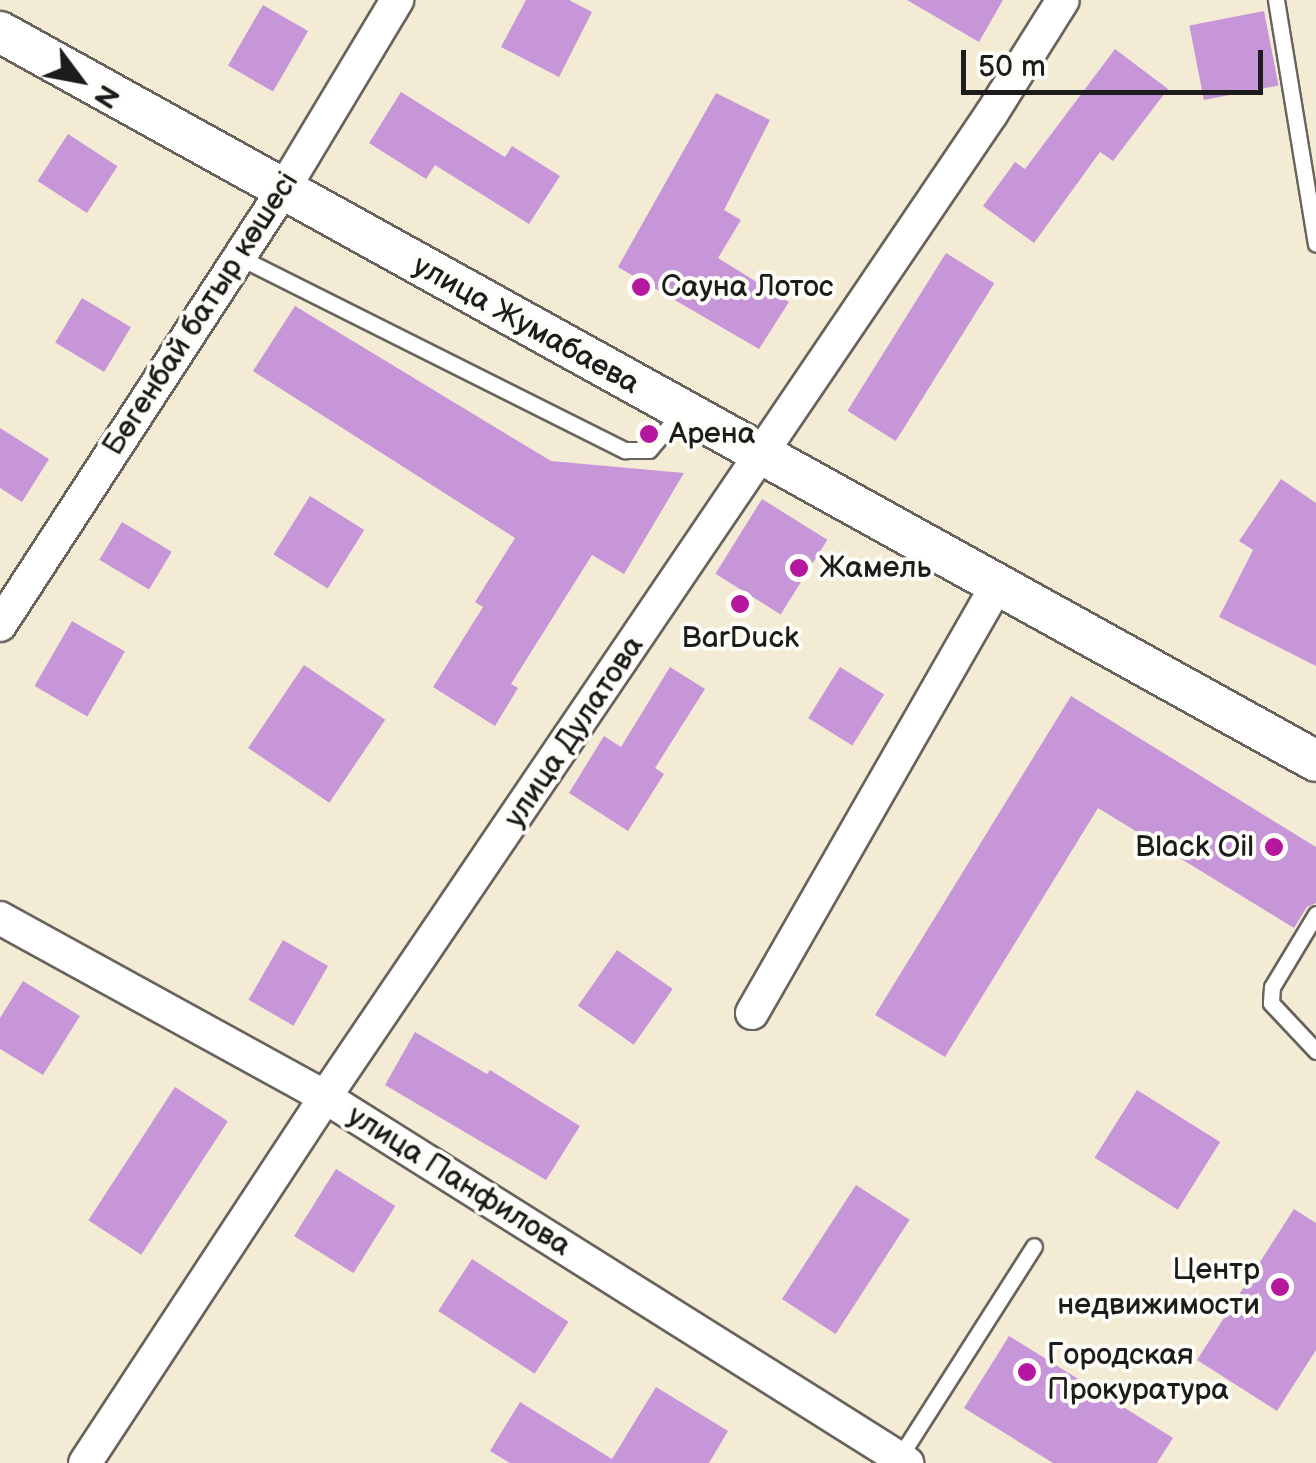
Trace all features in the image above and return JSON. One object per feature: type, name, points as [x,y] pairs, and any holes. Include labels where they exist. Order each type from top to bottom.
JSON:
[{"type":"street","name":"Бөгенбай батыр көшесі","points":[[0,625],[283,190],[397,0]]},
{"type":"street","name":"улица Дулатова","points":[[85,1463],[325,1097],[762,456],[1063,0]]},
{"type":"street","name":"улица Жумабаева","points":[[0,32],[1316,761]]},
{"type":"street","points":[[752,1012],[997,586]]},
{"type":"street","name":"улица Панфилова","points":[[0,918],[325,1097],[903,1460]]},
{"type":"lane","points":[[1276,0],[1316,244]]},
{"type":"lane","points":[[239,257],[625,450],[638,454],[649,450],[682,412]]},
{"type":"lane","points":[[1316,914],[1272,987],[1271,1003],[1316,1051]]},
{"type":"lane","points":[[903,1460],[1034,1246]]},
{"type":"building","points":[[526,0],[569,0],[592,12],[559,77],[501,47]]},
{"type":"building","points":[[907,0],[1003,0],[979,42]]},
{"type":"building","points":[[263,5],[308,31],[273,92],[228,66]]},
{"type":"building","points":[[1264,11],[1279,86],[1204,100],[1189,26]]},
{"type":"building","points":[[1115,49],[1168,89],[1113,161],[1100,152],[1034,243],[983,206],[1015,162],[1025,169]]},
{"type":"building","points":[[401,92],[505,157],[512,146],[560,176],[529,224],[435,165],[426,179],[369,143]]},
{"type":"building","points":[[716,93],[770,120],[724,210],[741,220],[718,258],[789,302],[759,349],[618,267]]},
{"type":"building","points":[[68,134],[117,166],[87,213],[38,181]]},
{"type":"building","points":[[946,253],[994,283],[896,441],[847,411]]},
{"type":"building","points":[[82,298],[131,327],[104,372],[55,343]]},
{"type":"building","points":[[295,306],[551,461],[684,473],[624,574],[592,555],[511,684],[518,688],[495,726],[433,687],[483,607],[475,602],[515,538],[253,371]]},
{"type":"building","points":[[0,428],[49,459],[22,502],[0,488]]},
{"type":"building","points":[[1281,479],[1316,503],[1316,666],[1219,617],[1253,550],[1239,541]]},
{"type":"building","points":[[310,496],[364,530],[328,588],[273,555]]},
{"type":"building","points":[[762,499],[827,540],[781,614],[715,574]]},
{"type":"building","points":[[122,522],[172,552],[149,590],[99,560]]},
{"type":"building","points":[[72,621],[125,652],[87,716],[34,686]]},
{"type":"building","points":[[304,665],[385,720],[329,803],[248,748]]},
{"type":"building","points":[[670,667],[705,689],[655,768],[664,774],[628,831],[569,793],[604,736],[621,747]]},
{"type":"building","points":[[840,667],[884,695],[852,745],[808,718]]},
{"type":"building","points":[[1071,696],[1316,847],[1316,903],[1307,907],[1294,928],[1098,808],[945,1057],[875,1015]]},
{"type":"building","points":[[283,940],[328,966],[294,1026],[248,1000]]},
{"type":"building","points":[[617,950],[673,989],[634,1045],[578,1006]]},
{"type":"building","points":[[23,981],[80,1016],[43,1075],[0,1049],[0,1018]]},
{"type":"building","points":[[415,1032],[487,1074],[490,1070],[580,1126],[546,1180],[385,1085]]},
{"type":"building","points":[[175,1087],[228,1121],[141,1255],[88,1220]]},
{"type":"building","points":[[1137,1090],[1220,1142],[1178,1210],[1095,1158]]},
{"type":"building","points":[[336,1169],[395,1206],[353,1273],[294,1236]]},
{"type":"building","points":[[856,1185],[910,1220],[836,1334],[782,1299]]},
{"type":"building","name":"Центр недвижимости","points":[[1294,1209],[1316,1223],[1316,1350],[1277,1411],[1197,1360]]},
{"type":"building","points":[[472,1259],[568,1322],[535,1374],[438,1311]]},
{"type":"building","name":"Городская Прокуратура","points":[[1009,1336],[1173,1438],[1157,1463],[1053,1463],[964,1408]]},
{"type":"building","points":[[656,1387],[728,1431],[709,1463],[510,1463],[490,1451],[520,1402],[612,1459]]},
{"type":"place","name":"Сауна Лотос","points":[[641,287]]},
{"type":"place","name":"Арена","points":[[649,434]]},
{"type":"place","name":"Жамель","points":[[799,568]]},
{"type":"place","name":"BarDuck","points":[[740,604]]},
{"type":"place","name":"Black Oil","points":[[1274,847]]},
{"type":"place","name":"Центр недвижимости","points":[[1280,1287]]},
{"type":"place","name":"Городская Прокуратура","points":[[1027,1372]]}]
